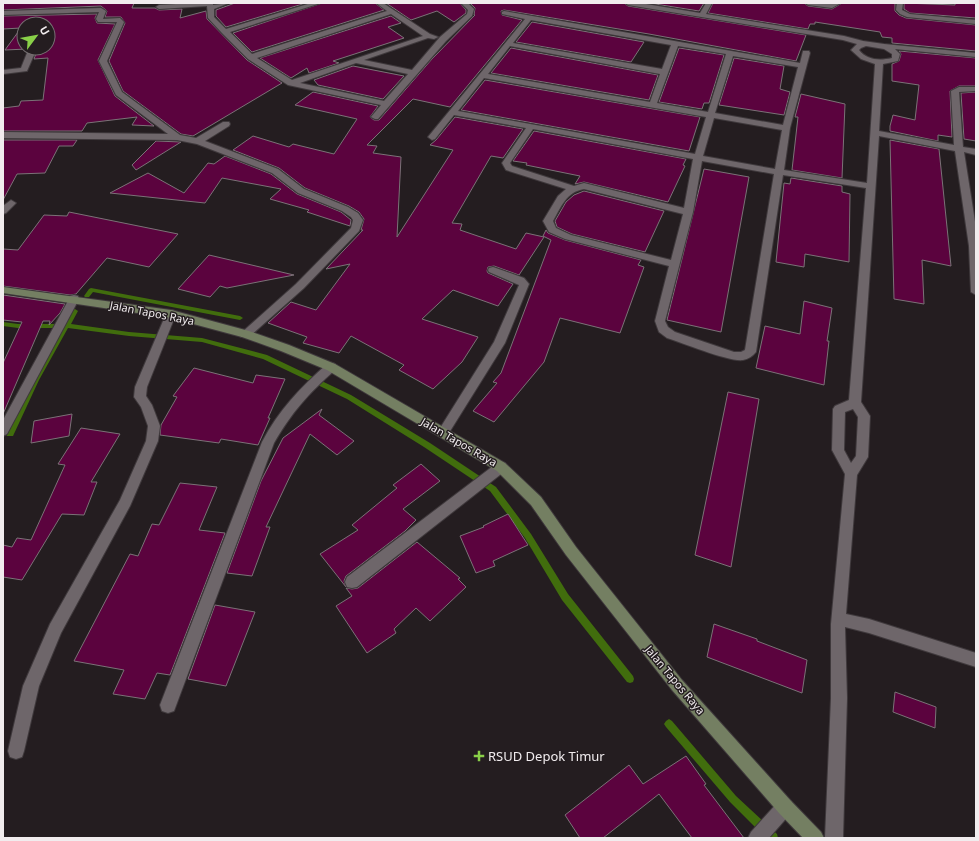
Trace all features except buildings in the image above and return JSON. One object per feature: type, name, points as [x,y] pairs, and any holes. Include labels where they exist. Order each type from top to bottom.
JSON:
[{"type":"main road","name":"Jalan Tapos Raya","points":[[3,290],[171,314],[245,334],[285,348],[443,433],[536,500],[571,551],[677,685],[785,807],[815,838]]},
{"type":"street","points":[[159,7],[226,3]]},
{"type":"street","points":[[224,32],[318,3]]},
{"type":"street","points":[[379,3],[428,36],[443,39]]},
{"type":"street","points":[[374,117],[443,39],[470,15],[471,9],[464,3]]},
{"type":"street","points":[[628,3],[844,38],[866,44],[976,55]]},
{"type":"street","points":[[702,15],[709,3]]},
{"type":"street","points":[[808,3],[824,6],[832,6],[838,3]]},
{"type":"street","points":[[900,3],[898,10],[910,16],[976,22]]},
{"type":"street","points":[[210,5],[211,18],[224,32],[251,57],[291,83],[386,104]]},
{"type":"street","points":[[3,13],[97,9],[103,11],[99,19],[100,21],[121,21],[103,61],[119,93],[178,136],[191,141],[198,140],[226,124]]},
{"type":"street","points":[[251,57],[392,12]]},
{"type":"street","points":[[504,13],[803,66]]},
{"type":"street","points":[[432,137],[530,17]]},
{"type":"street","points":[[291,83],[428,36]]},
{"type":"street","points":[[653,104],[675,43]]},
{"type":"street","points":[[509,44],[664,72]]},
{"type":"street","points":[[866,44],[858,46],[855,50],[859,55],[868,60],[879,62],[895,59],[896,54],[884,46]]},
{"type":"street","points":[[730,52],[698,157],[688,212],[660,321],[663,329],[671,335],[734,356],[743,356],[750,352],[786,128],[806,53]]},
{"type":"street","points":[[3,72],[24,69],[30,56]]},
{"type":"street","points":[[355,61],[413,73]]},
{"type":"street","points":[[834,838],[839,698],[839,619],[851,474],[862,457],[864,416],[855,404],[879,62]]},
{"type":"street","points":[[482,75],[786,128]]},
{"type":"street","points":[[976,89],[959,89],[955,91],[959,149],[971,200],[975,247],[976,292]]},
{"type":"street","points":[[452,112],[778,172],[870,186]]},
{"type":"street","points":[[531,127],[506,163],[509,168],[572,188]]},
{"type":"street","points":[[875,133],[976,152]]},
{"type":"street","points":[[3,135],[178,136]]},
{"type":"street","points":[[198,140],[275,171],[301,191],[346,209],[355,215],[358,220],[356,228],[300,286],[245,334]]},
{"type":"street","points":[[674,264],[568,237],[552,230],[548,221],[565,193],[572,188],[584,186],[688,212]]},
{"type":"street","points":[[3,211],[11,203]]},
{"type":"street","points":[[443,433],[499,343],[524,284],[520,280],[493,270]]},
{"type":"street","points":[[3,431],[74,299]]},
{"type":"street","points":[[16,751],[31,686],[55,629],[125,502],[152,441],[154,426],[146,405],[140,397],[141,387],[171,314]]},
{"type":"street","points":[[168,704],[268,442],[283,417],[306,389],[327,370]]},
{"type":"street","points":[[851,474],[838,450],[839,409],[855,404]]},
{"type":"street","points":[[352,582],[496,471]]},
{"type":"street","points":[[839,619],[869,626],[976,660]]},
{"type":"street","points":[[757,838],[785,807]]},
{"type":"waterway","points":[[87,296],[91,290],[240,318]]},
{"type":"waterway","points":[[66,326],[75,311]]},
{"type":"waterway","points":[[3,324],[18,326],[66,326]]},
{"type":"waterway","points":[[10,434],[36,380],[66,326]]},
{"type":"waterway","points":[[66,326],[129,334],[202,340],[265,357],[349,397],[427,445],[493,489],[528,536],[565,597],[630,679]]},
{"type":"waterway","points":[[669,724],[733,799],[773,838]]},
{"type":"place","name":"RSUD Depok Timur","points":[[479,756]]}]
